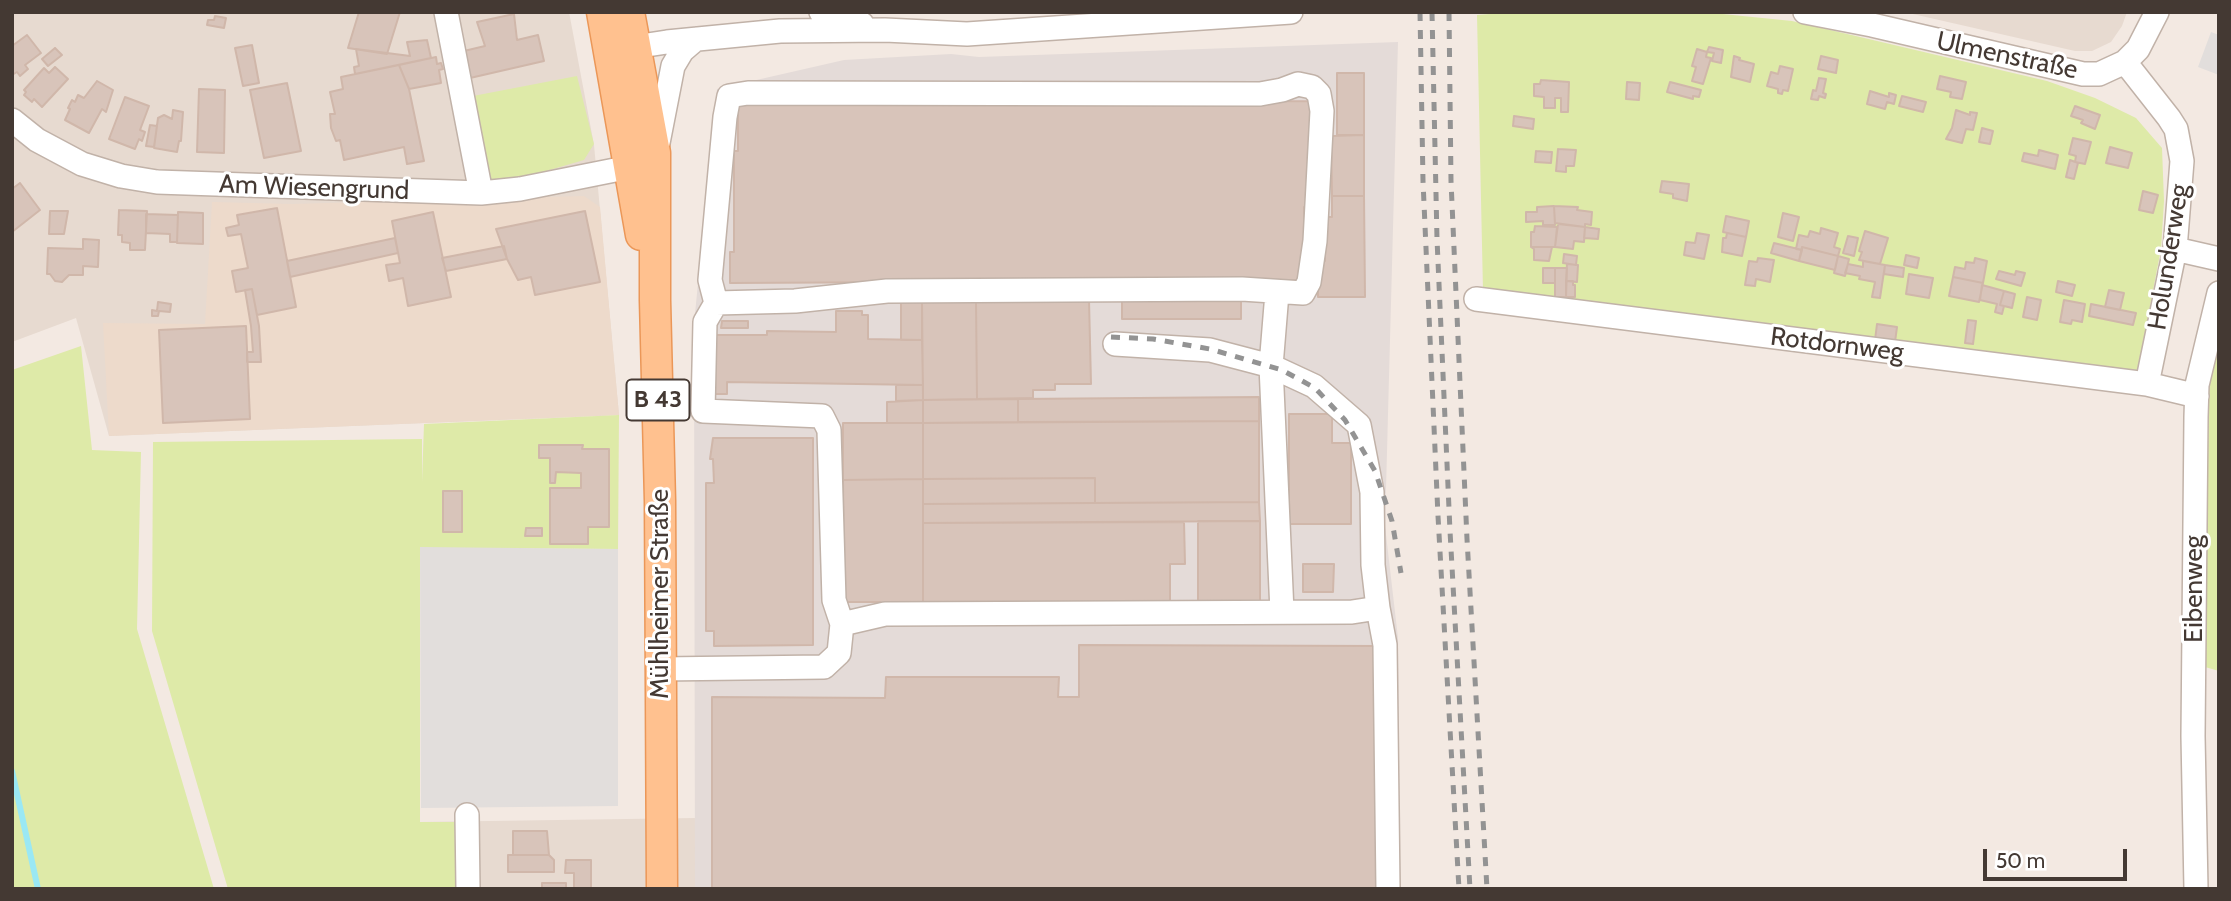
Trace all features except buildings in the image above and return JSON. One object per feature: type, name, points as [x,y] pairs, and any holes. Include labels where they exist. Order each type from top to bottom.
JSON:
[{"type":"main road","name":"Mühlheimer Straße","points":[[622,14],[622,49],[643,160],[644,253],[655,300],[660,501],[662,889]]},
{"type":"street","points":[[446,12],[481,193]]},
{"type":"street","points":[[780,31],[814,12]]},
{"type":"street","points":[[821,12],[885,30]]},
{"type":"street","points":[[622,49],[780,31],[885,30],[967,34],[1291,12]]},
{"type":"street","name":"Ulmenstraße","points":[[1805,12],[1872,25],[2067,72],[2099,74],[2131,55]]},
{"type":"street","points":[[2131,55],[2150,12]]},
{"type":"street","points":[[2131,55],[2158,12]]},
{"type":"street","points":[[643,160],[673,66],[682,51],[696,39]]},
{"type":"street","name":"Holunderweg","points":[[2131,55],[2152,94],[2176,129],[2182,161],[2175,248],[2147,384]]},
{"type":"street","points":[[660,668],[824,667],[839,653],[842,624],[834,600],[829,430],[822,416],[703,411],[705,321],[716,303],[710,280],[729,96],[748,93],[1260,94],[1298,84],[1312,87],[1319,94],[1322,110],[1315,241],[1309,282],[1303,293],[1242,289],[887,291],[795,301],[716,303]]},
{"type":"street","name":"Am Wiesengrund","points":[[12,120],[37,140],[68,158],[101,170],[139,179],[198,184],[481,193],[520,189],[643,160]]},
{"type":"street","points":[[2175,248],[2219,259]]},
{"type":"street","points":[[1277,293],[1271,366],[1282,612]]},
{"type":"street","name":"Eibenweg","points":[[2196,889],[2193,736],[2197,396],[2201,366],[2219,293]]},
{"type":"street","name":"Rotdornweg","points":[[1476,299],[2147,384],[2197,396]]},
{"type":"street","points":[[1115,344],[1210,350],[1271,366],[1314,386],[1359,425],[1372,492],[1373,565],[1385,645],[1388,889]]},
{"type":"street","points":[[842,624],[885,614],[1352,612],[1378,608]]},
{"type":"street","points":[[467,814],[468,889]]},
{"type":"shaded area","points":[[12,12],[569,12],[594,145],[619,415],[109,436],[76,318],[12,342]]},
{"type":"shaded area","points":[[1904,12],[2127,12],[2122,26],[2111,42],[2092,51],[2075,51]]},
{"type":"shaded area","points":[[2211,32],[2219,35],[2219,75],[2198,67]]},
{"type":"shaded area","points":[[1398,42],[1385,526],[1398,638],[1400,889],[695,889],[694,324],[717,89],[844,60],[951,54],[979,57]]},
{"type":"shaded area","points":[[584,196],[600,207],[619,415],[109,436],[103,323],[205,324],[212,202],[292,204]]},
{"type":"shaded area","points":[[420,547],[618,549],[618,806],[421,808]]},
{"type":"shaded area","points":[[695,818],[695,889],[420,889],[420,822]]},
{"type":"green space","points":[[1515,12],[1703,12],[1792,21],[2047,81],[2095,98],[2136,118],[2162,148],[2164,201],[2161,249],[2137,373],[1483,291],[1477,15]]},
{"type":"green space","points":[[577,76],[594,144],[584,160],[491,187],[473,96]]},
{"type":"green space","points":[[2219,315],[2219,671],[2205,667],[2203,394]]},
{"type":"green space","points":[[81,346],[92,450],[141,452],[137,629],[214,889],[12,889],[12,370]]},
{"type":"green space","points":[[619,415],[618,549],[420,548],[420,822],[461,822],[462,889],[228,889],[152,631],[153,442],[422,439],[422,482],[424,424]]},
{"type":"waterway","points":[[12,771],[38,889]]},
{"type":"railway","points":[[1420,12],[1423,181],[1459,889]]},
{"type":"railway","points":[[1432,12],[1437,239],[1470,889]]},
{"type":"railway","points":[[1449,12],[1451,181],[1467,539],[1487,889]]},
{"type":"railway","points":[[1111,337],[1153,339],[1210,349],[1282,370],[1315,388],[1345,420],[1375,471],[1392,521],[1401,573]]}]
